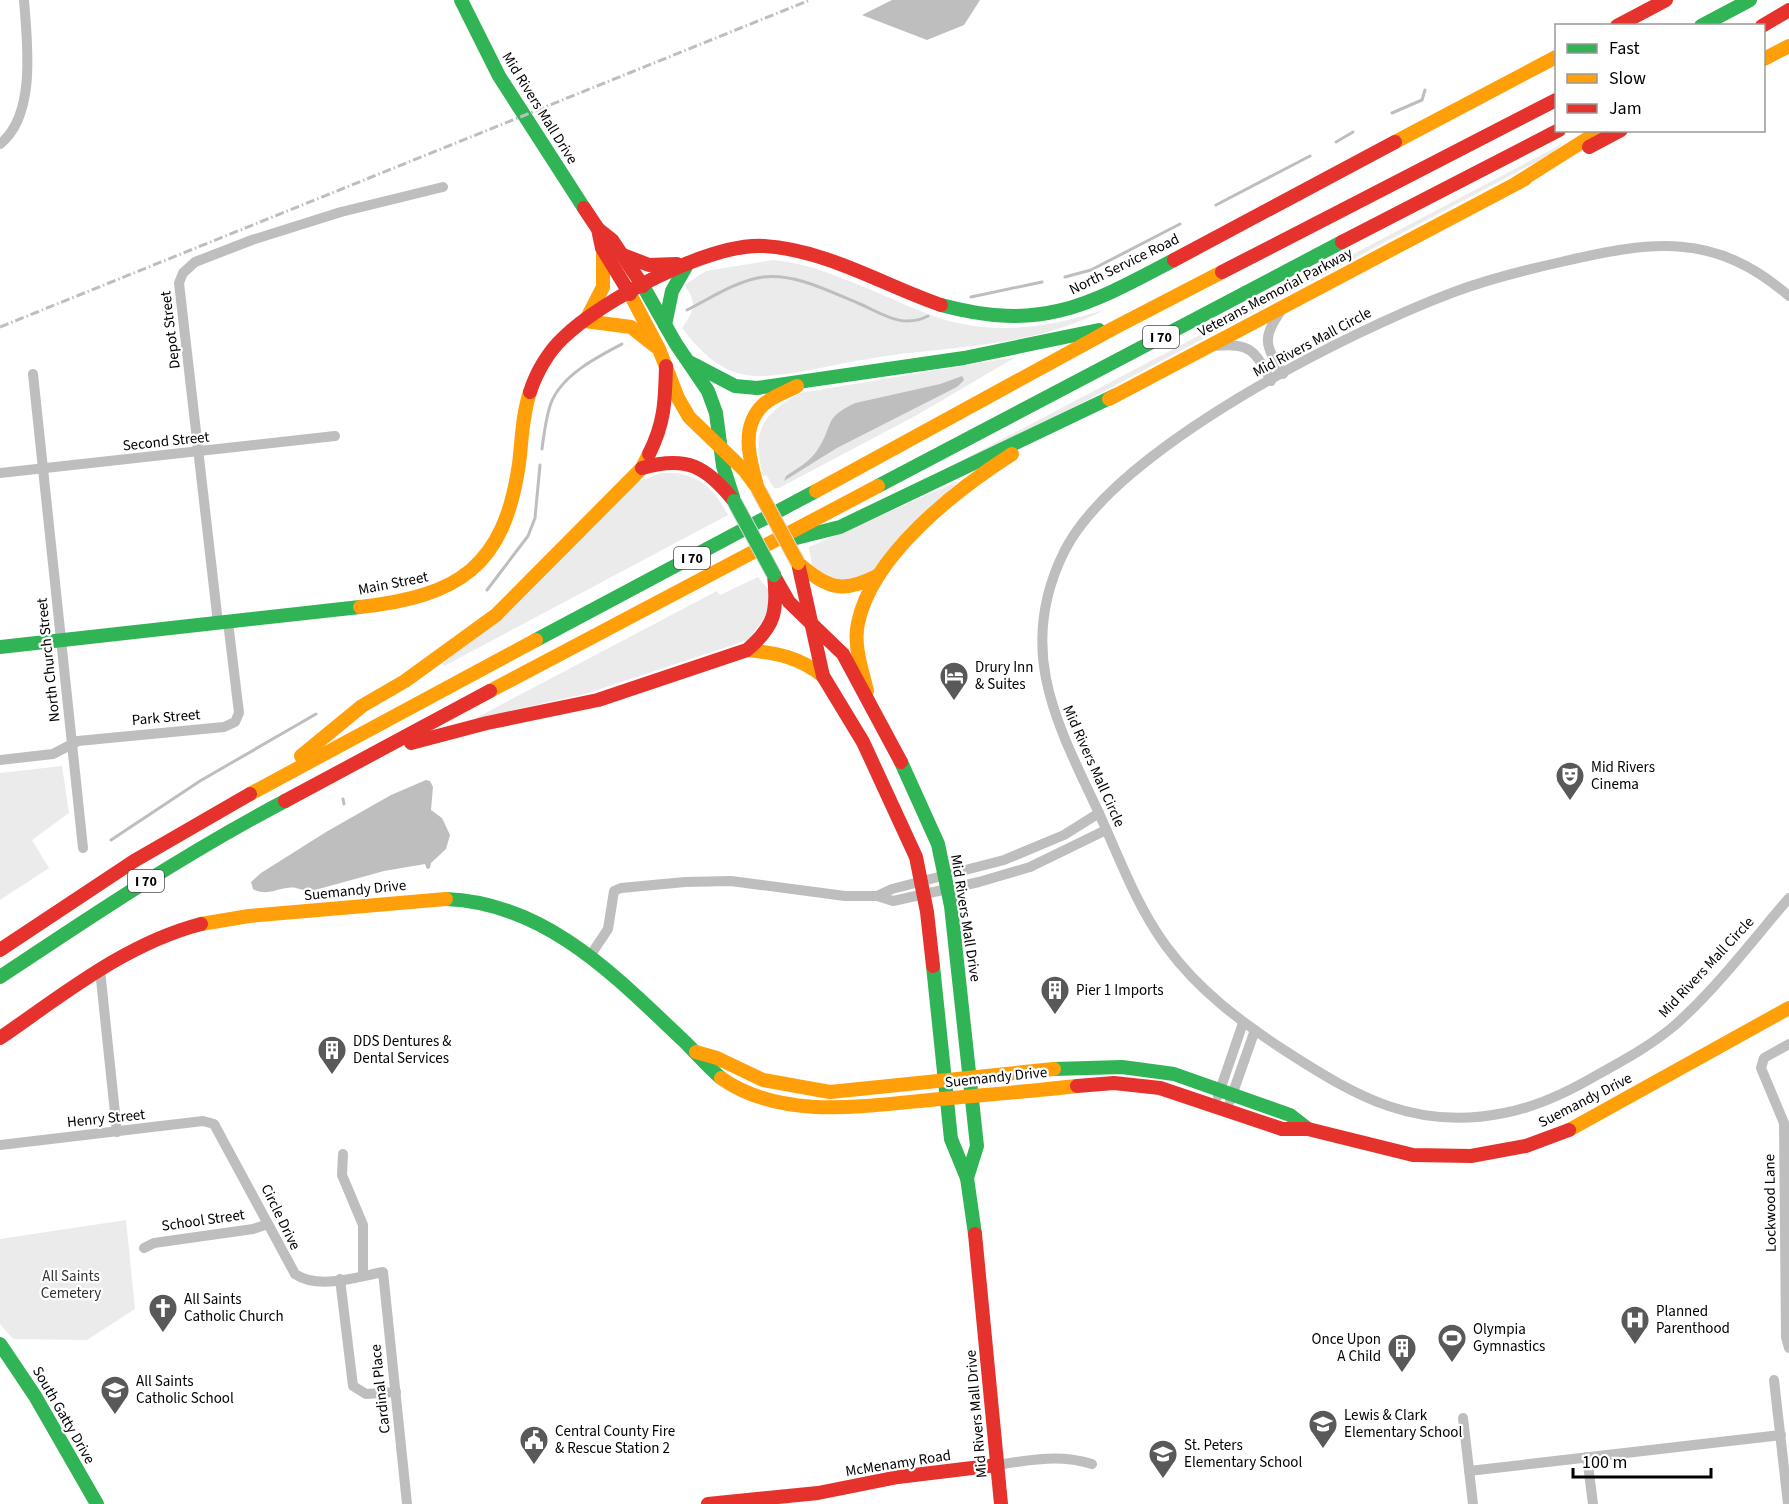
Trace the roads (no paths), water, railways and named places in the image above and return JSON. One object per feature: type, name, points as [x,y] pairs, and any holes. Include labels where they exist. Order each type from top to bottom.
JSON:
[{"type":"main road","name":"Mid Rivers Mall Drive","points":[[461,0],[499,76],[598,230],[602,248],[659,349],[678,398],[689,417],[721,447],[758,489],[798,562],[823,676],[863,742],[895,807],[916,857],[924,895],[953,1148],[967,1178],[977,1251],[1001,1504]]},
{"type":"main road","points":[[1621,24],[1666,0]]},
{"type":"main road","points":[[1705,24],[1750,0]]},
{"type":"main road","points":[[1765,24],[1789,10]]},
{"type":"main road","points":[[1765,58],[1789,46]]},
{"type":"main road","name":"North Service Road","points":[[643,286],[688,263],[721,253],[762,246],[793,251],[831,262],[920,298],[971,314],[1005,317],[1034,316],[1065,310],[1092,301],[1132,282],[1555,58]]},
{"type":"main road","name":"I 70","points":[[0,950],[134,861],[268,783],[782,510],[1114,328],[1555,101]]},
{"type":"main road","name":"I 70","points":[[0,977],[143,882],[230,830],[764,545],[1455,182],[1555,132]]},
{"type":"main road","points":[[1517,183],[1598,132]]},
{"type":"main road","name":"Veterans Memorial Parkway","points":[[869,701],[857,644],[858,624],[865,599],[879,575],[943,504],[975,478],[1009,455],[1116,395],[1617,132]]},
{"type":"main road","name":"Mid Rivers Mall Drive","points":[[598,230],[612,240],[623,255],[708,391],[716,413],[725,474],[734,501],[789,602],[843,654],[927,816],[938,844],[948,890],[977,1146],[967,1178]]},
{"type":"main road","points":[[602,248],[605,275],[603,287],[585,321],[631,327],[659,349]]},
{"type":"main road","points":[[623,255],[649,265],[688,263]]},
{"type":"main road","points":[[665,325],[672,291],[688,263]]},
{"type":"main road","name":"Main Street","points":[[0,647],[420,598],[444,589],[469,573],[488,552],[509,516],[516,489],[524,414],[535,379],[562,339],[585,321],[643,286]]},
{"type":"main road","points":[[691,363],[735,386],[757,388],[964,358],[1029,346],[1065,335],[1114,328]]},
{"type":"main road","points":[[268,783],[362,706],[405,681],[496,615],[642,468],[661,431],[665,411],[666,366]]},
{"type":"main road","points":[[758,489],[747,448],[753,418],[764,404],[804,382]]},
{"type":"main road","points":[[764,545],[850,522],[1116,395]]},
{"type":"main road","points":[[642,468],[666,461],[687,462],[701,467],[717,478],[734,501]]},
{"type":"main road","name":"Veterans Memorial Parkway","points":[[798,562],[816,579],[833,588],[861,585],[879,575]]},
{"type":"main road","points":[[385,749],[487,723],[598,700],[747,650],[762,639],[774,620],[777,604],[774,575]]},
{"type":"main road","points":[[747,650],[781,652],[810,665],[823,676]]},
{"type":"main road","name":"Suemandy Drive","points":[[0,1038],[100,970],[161,936],[202,924],[433,899],[463,900],[516,913],[564,936],[590,956],[696,1052],[709,1069],[728,1082],[773,1100],[800,1105],[841,1108],[1114,1083],[1160,1088],[1282,1129],[1308,1129],[1413,1155],[1471,1156],[1511,1150],[1571,1129],[1789,1008]]},
{"type":"main road","name":"Suemandy Drive","points":[[696,1052],[717,1058],[763,1080],[818,1090],[863,1090],[1058,1069],[1122,1067],[1174,1074],[1290,1114],[1308,1129]]},
{"type":"main road","name":"South Gatty Drive","points":[[0,1344],[35,1395],[97,1504]]},
{"type":"main road","name":"McMenamy Road","points":[[708,1504],[818,1493],[898,1477],[997,1465]]},
{"type":"street","points":[[0,144],[7,139],[21,110],[28,69],[24,0]]},
{"type":"street","name":"Depot Street","points":[[223,622],[179,283],[183,273],[188,266],[252,240],[401,195],[443,187]]},
{"type":"street","name":"Mid Rivers Mall Circle","points":[[1789,296],[1750,267],[1725,256],[1698,248],[1669,245],[1628,248],[1528,269],[1466,288],[1376,324],[1271,381],[1194,428],[1116,485],[1088,513],[1076,531],[1053,576],[1043,624],[1047,689],[1057,723],[1139,903],[1163,942],[1195,981],[1243,1023],[1336,1084],[1387,1107],[1411,1113],[1452,1118],[1501,1114],[1557,1096],[1637,1053],[1662,1035],[1692,1008],[1789,898]]},
{"type":"street","points":[[1283,307],[1266,336],[1266,344],[1284,374]]},
{"type":"street","points":[[1208,347],[1235,344],[1247,346],[1255,353],[1271,381]]},
{"type":"street","name":"North Church Street","points":[[33,374],[45,468],[60,640],[84,848]]},
{"type":"street","name":"Second Street","points":[[0,473],[335,436]]},
{"type":"street","name":"Park Street","points":[[0,760],[53,754],[78,741],[224,727],[235,722],[239,713],[223,622]]},
{"type":"street","points":[[877,896],[921,881],[1004,861],[1039,847],[1098,813]]},
{"type":"street","points":[[590,956],[608,929],[614,891],[621,888],[685,882],[731,881],[845,896],[877,896],[893,901],[948,890],[1030,867],[1106,830]]},
{"type":"street","points":[[100,970],[117,1132]]},
{"type":"street","points":[[1222,1108],[1243,1023]]},
{"type":"street","points":[[1226,1093],[1255,1030]]},
{"type":"street","name":"Lockwood Lane","points":[[1789,1044],[1768,1055],[1762,1062],[1762,1074],[1784,1123],[1786,1337],[1789,1348]]},
{"type":"street","name":"Henry Street","points":[[0,1145],[203,1122],[214,1124]]},
{"type":"street","name":"Circle Drive","points":[[214,1124],[285,1260],[295,1274],[306,1281],[340,1279],[383,1272]]},
{"type":"street","points":[[343,1154],[342,1175],[363,1225],[363,1276]]},
{"type":"street","name":"School Street","points":[[144,1248],[154,1243],[254,1229],[268,1224]]},
{"type":"street","name":"Cardinal Place","points":[[383,1272],[406,1504]]},
{"type":"street","points":[[340,1279],[353,1386],[366,1394],[396,1392]]},
{"type":"street","points":[[1774,1380],[1788,1504]]},
{"type":"street","points":[[1463,1418],[1473,1504]]},
{"type":"street","points":[[1469,1471],[1780,1435]]},
{"type":"street","name":"McMenamy Road","points":[[997,1465],[1054,1457],[1073,1458],[1092,1464]]},
{"type":"street","points":[[1587,1457],[1593,1504]]},
{"type":"waterway","points":[[1392,113],[1422,100],[1425,90]]},
{"type":"waterway","points":[[1336,142],[1353,132]]},
{"type":"waterway","points":[[1216,205],[1310,156]]},
{"type":"waterway","points":[[1065,277],[1091,270],[1180,224]]},
{"type":"waterway","points":[[687,310],[743,282],[763,277],[775,277],[813,284],[893,319],[910,321],[928,316]]},
{"type":"waterway","points":[[971,297],[1042,282]]},
{"type":"waterway","points":[[542,449],[548,414],[556,393],[581,368],[622,344]]},
{"type":"waterway","points":[[487,590],[528,536],[535,518],[540,465]]},
{"type":"waterway","points":[[111,840],[200,781],[316,714]]},
{"type":"waterway","points":[[343,799],[344,804]]},
{"type":"railway","points":[[0,327],[810,0]]},
{"type":"place","name":"Drury Inn & Suites","points":[[954,702]]},
{"type":"place","name":"Mid Rivers Cinema","points":[[1570,802]]},
{"type":"place","name":"Pier 1 Imports","points":[[1055,1016]]},
{"type":"place","name":"DDS Dentures & Dental Services","points":[[332,1076]]},
{"type":"place","name":"All Saints Catholic Church","points":[[163,1334]]},
{"type":"place","name":"Planned Parenthood","points":[[1635,1346]]},
{"type":"place","name":"Olympia Gymnastics","points":[[1452,1364]]},
{"type":"place","name":"Once Upon A Child","points":[[1402,1374]]},
{"type":"place","name":"All Saints Catholic School","points":[[115,1416]]},
{"type":"place","name":"Lewis & Clark Elementary School","points":[[1323,1450]]},
{"type":"place","name":"Central County Fire & Rescue Station 2","points":[[534,1466]]},
{"type":"place","name":"St. Peters Elementary School","points":[[1163,1480]]},
{"type":"park label","name":"All Saints Cemetery","points":[[71,1284]]}]
